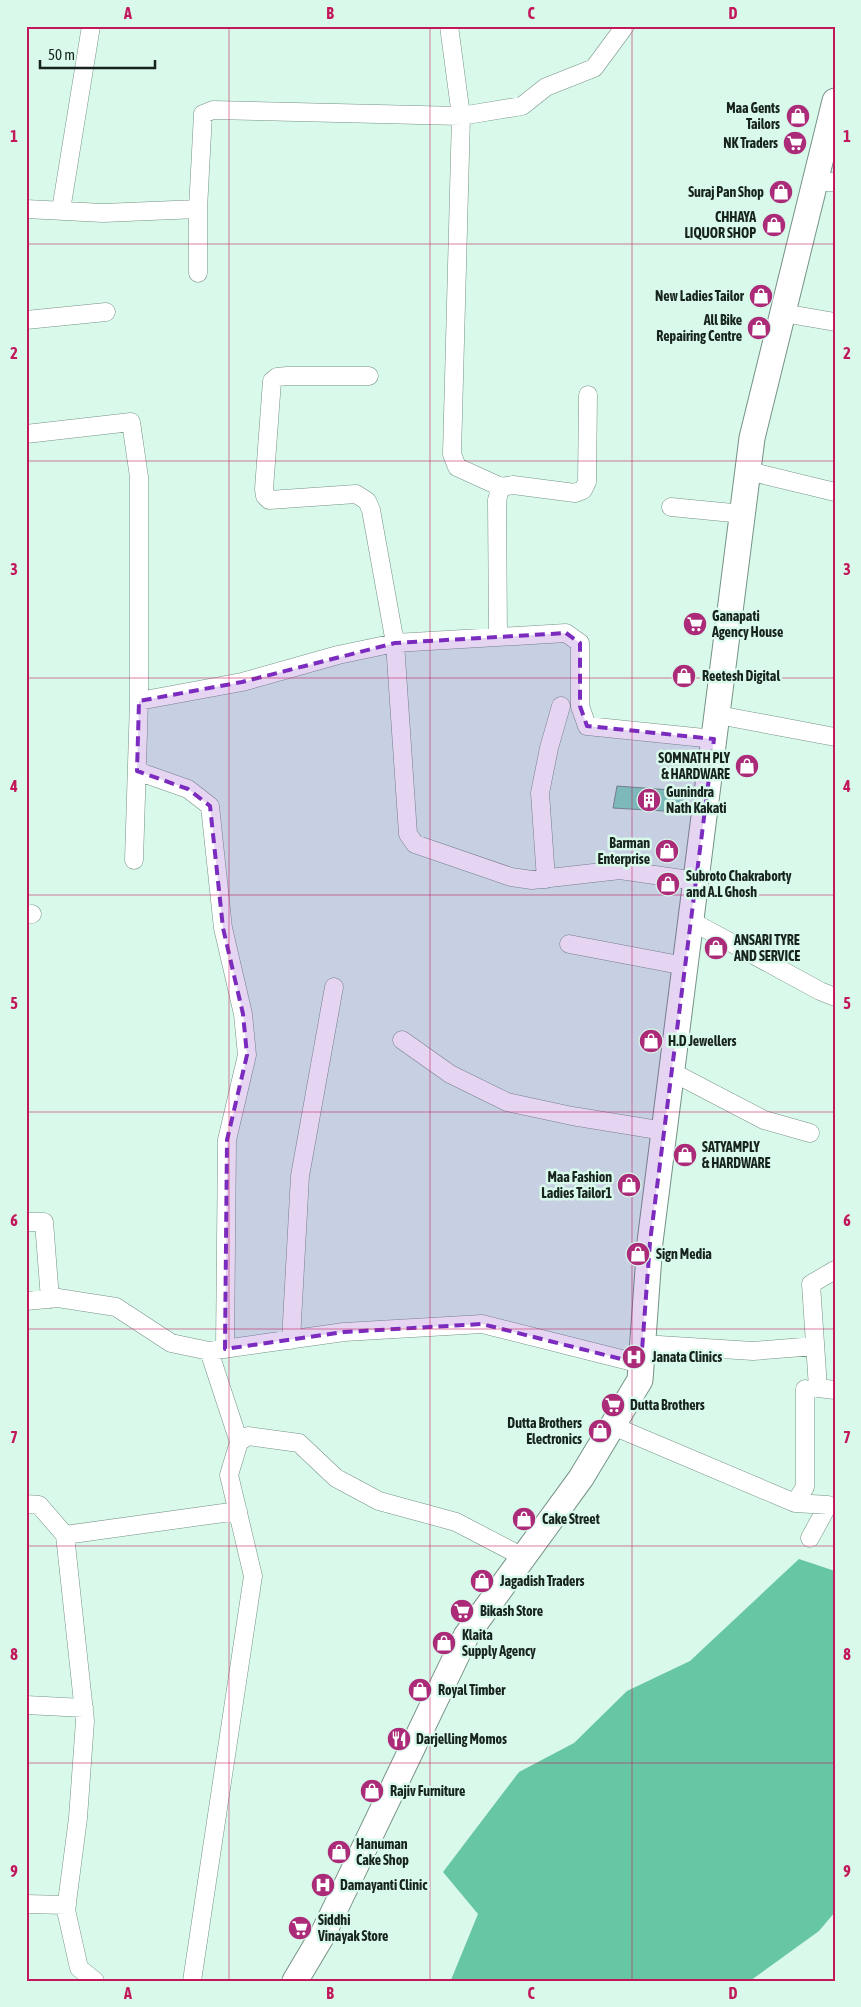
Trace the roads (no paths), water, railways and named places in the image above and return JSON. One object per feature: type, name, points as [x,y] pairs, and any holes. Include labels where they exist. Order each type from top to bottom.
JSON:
[{"type":"main road","points":[[295,1981],[323,1934],[466,1636],[581,1478],[640,1380],[650,1242],[752,438],[783,313],[825,182],[835,101]]},
{"type":"street","points":[[61,210],[91,26]]},
{"type":"street","points":[[449,26],[461,116],[452,454],[457,467],[501,487],[513,485],[575,492],[583,490],[587,482],[588,394]]},
{"type":"street","points":[[198,273],[198,209],[203,114],[213,110],[461,116],[522,106],[546,87],[594,68],[620,30]]},
{"type":"street","points":[[26,209],[103,213],[198,209]]},
{"type":"street","points":[[26,320],[106,312]]},
{"type":"street","points":[[783,313],[835,322]]},
{"type":"street","points":[[369,376],[287,376],[277,377],[272,381],[264,489],[269,500],[356,494],[367,501],[371,510],[396,643],[408,834],[415,844],[511,877],[532,880],[620,870],[696,881]]},
{"type":"street","points":[[26,434],[131,422],[139,477],[139,701],[134,860]]},
{"type":"street","points":[[748,471],[835,492]]},
{"type":"street","points":[[498,636],[497,500],[501,487]]},
{"type":"street","points":[[671,507],[743,514]]},
{"type":"street","points":[[139,701],[242,682],[338,655],[396,643],[566,633],[580,643],[580,706],[587,726],[714,739]]},
{"type":"street","points":[[546,878],[540,793],[548,748],[561,706]]},
{"type":"street","points":[[718,715],[835,737]]},
{"type":"street","points":[[137,771],[188,789],[210,806],[223,928],[243,1014],[247,1055],[227,1140],[217,1350],[239,1442],[229,1475],[253,1576],[192,1981]]},
{"type":"street","points":[[691,921],[820,991],[835,997]]},
{"type":"street","points":[[569,944],[685,966]]},
{"type":"street","points":[[291,1340],[300,1176],[334,987]]},
{"type":"street","points":[[402,1040],[450,1074],[507,1102],[572,1116],[664,1131]]},
{"type":"street","points":[[672,1072],[764,1120],[810,1133]]},
{"type":"street","points":[[26,1222],[44,1222],[50,1299]]},
{"type":"street","points":[[835,1270],[811,1284],[818,1388],[835,1390]]},
{"type":"street","points":[[26,1301],[50,1299],[116,1307],[170,1344],[217,1350],[344,1332],[482,1324],[642,1354],[753,1351],[815,1346]]},
{"type":"street","points":[[795,1503],[805,1487],[805,1389]]},
{"type":"street","points":[[612,1426],[795,1503],[832,1505]]},
{"type":"street","points":[[239,1442],[248,1436],[299,1443],[336,1478],[379,1501],[456,1522],[523,1557]]},
{"type":"street","points":[[26,1504],[39,1505],[64,1535],[85,1720],[78,1818],[67,1905],[79,1968],[95,1981]]},
{"type":"street","points":[[810,1538],[832,1505]]},
{"type":"street","points":[[64,1535],[238,1511]]},
{"type":"street","points":[[26,1705],[84,1708]]},
{"type":"street","points":[[26,1904],[67,1905]]},
{"type":"place","name":"Maa Gents Tailors","points":[[798,116]]},
{"type":"place","name":"NK Traders","points":[[795,143]]},
{"type":"place","name":"Suraj Pan Shop","points":[[781,192]]},
{"type":"place","name":"CHHAYA LIQUOR SHOP","points":[[774,225]]},
{"type":"place","name":"New Ladies Tailor","points":[[761,296]]},
{"type":"place","name":"All Bike Repairing Centre","points":[[759,328]]},
{"type":"place","name":"Ganapati Agency House","points":[[695,624]]},
{"type":"place","name":"Reetesh Digital","points":[[684,676]]},
{"type":"place","name":"SOMNATH PLY & HARDWARE","points":[[747,766]]},
{"type":"place","name":"Gunindra Nath Kakati","points":[[649,800]]},
{"type":"place","name":"Barman Enterprise","points":[[667,851]]},
{"type":"place","name":"Subroto Chakraborty and A.L Ghosh","points":[[668,884]]},
{"type":"place","name":"ANSARI TYRE AND SERVICE","points":[[716,948]]},
{"type":"place","name":"H.D Jewellers","points":[[651,1041]]},
{"type":"place","name":"SATYAMPLY & HARDWARE","points":[[685,1155]]},
{"type":"place","name":"Maa Fashion Ladies Tailor1","points":[[629,1185]]},
{"type":"place","name":"Sign Media","points":[[638,1254]]},
{"type":"place","name":"Janata Clinics","points":[[634,1357]]},
{"type":"place","name":"Dutta Brothers","points":[[613,1405]]},
{"type":"place","name":"Dutta Brothers Electronics","points":[[600,1431]]},
{"type":"place","name":"Cake Street","points":[[524,1519]]},
{"type":"place","name":"Jagadish Traders","points":[[482,1581]]},
{"type":"place","name":"Bikash Store","points":[[462,1611]]},
{"type":"place","name":"Klaita Supply Agency","points":[[444,1643]]},
{"type":"place","name":"Royal Timber","points":[[420,1690]]},
{"type":"place","name":"Darjelling Momos","points":[[399,1739]]},
{"type":"place","name":"Rajiv Furniture","points":[[372,1791]]},
{"type":"place","name":"Hanuman Cake Shop","points":[[339,1852]]},
{"type":"place","name":"Damayanti Clinic","points":[[323,1885]]},
{"type":"place","name":"Siddhi Vinayak Store","points":[[300,1928]]}]
